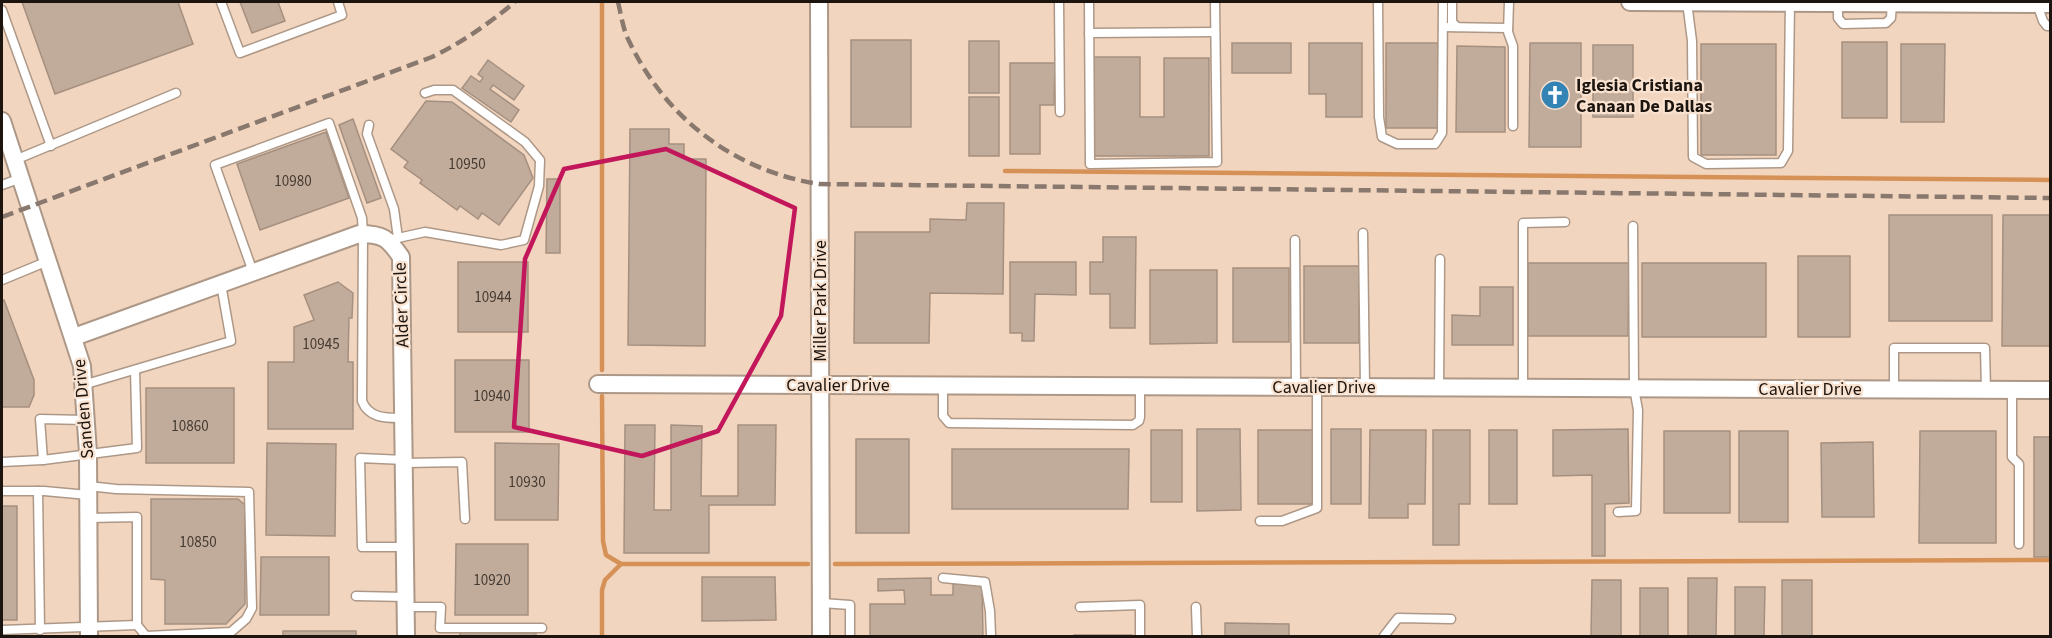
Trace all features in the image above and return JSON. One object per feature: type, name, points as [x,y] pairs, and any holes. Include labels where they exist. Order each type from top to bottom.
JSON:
[{"type":"street","name":"Miller Park Drive","points":[[819,2],[821,636]]},
{"type":"street","points":[[1630,2],[2044,4]]},
{"type":"street","name":"Sanden Drive","points":[[2,121],[82,366],[88,453],[89,631]]},
{"type":"street","points":[[74,337],[363,234]]},
{"type":"street","name":"Alder Circle","points":[[363,234],[375,234],[394,239],[401,257],[406,636]]},
{"type":"street","name":"Cavalier Drive","points":[[598,384],[2050,390]]},
{"type":"lane","points":[[221,2],[240,53],[342,15],[338,2]]},
{"type":"lane","points":[[1059,2],[1060,112]]},
{"type":"lane","points":[[1089,2],[1090,164],[1217,162],[1215,2]]},
{"type":"lane","points":[[1378,2],[1379,117],[1382,137],[1397,144],[1435,144],[1442,133],[1443,2]]},
{"type":"lane","points":[[1452,2],[1452,22],[1457,27]]},
{"type":"lane","points":[[1509,2],[1508,28],[1513,46],[1513,126]]},
{"type":"lane","points":[[1687,2],[1692,41],[1693,157],[1706,164],[1781,163],[1788,151],[1790,2]]},
{"type":"lane","points":[[2044,4],[2043,21],[2050,26]]},
{"type":"lane","points":[[2,10],[51,146]]},
{"type":"lane","points":[[1443,27],[1508,28]]},
{"type":"lane","points":[[1089,33],[1215,32]]},
{"type":"lane","points":[[369,125],[367,134],[394,209],[394,239],[425,231],[501,245],[524,240],[539,186],[540,160],[525,142],[453,90],[434,90],[425,93]]},
{"type":"lane","points":[[15,160],[176,93]]},
{"type":"lane","points":[[253,272],[214,165],[329,123],[362,218],[362,401],[365,409],[371,414],[404,418]]},
{"type":"lane","points":[[2,185],[21,178]]},
{"type":"lane","points":[[1523,388],[1523,223],[1565,222]]},
{"type":"lane","points":[[1618,512],[1636,511],[1638,410],[1634,388],[1633,226]]},
{"type":"lane","points":[[1363,232],[1365,387]]},
{"type":"lane","points":[[1295,240],[1296,387]]},
{"type":"lane","points":[[1439,387],[1440,259]]},
{"type":"lane","points":[[2,280],[48,261]]},
{"type":"lane","points":[[82,386],[231,341],[221,284]]},
{"type":"lane","points":[[1894,389],[1894,348],[1986,348],[1986,390]]},
{"type":"lane","points":[[2,462],[43,460],[138,448],[135,370]]},
{"type":"lane","points":[[943,385],[943,416],[949,423],[1133,425],[1139,421],[1140,417],[1140,386]]},
{"type":"lane","points":[[1260,521],[1282,521],[1317,508],[1317,387]]},
{"type":"lane","points":[[2012,390],[2012,457],[2019,464],[2019,544]]},
{"type":"lane","points":[[43,460],[40,419],[86,420]]},
{"type":"lane","points":[[405,547],[362,547],[360,458],[462,462],[465,519]]},
{"type":"lane","points":[[2,491],[116,489],[249,492],[252,608],[246,619],[231,632],[146,636],[138,625],[137,517],[88,518]]},
{"type":"lane","points":[[38,491],[40,630]]},
{"type":"lane","points":[[943,578],[985,582],[991,636]]},
{"type":"lane","points":[[356,596],[441,607],[440,628],[542,628]]},
{"type":"lane","points":[[822,603],[850,605],[850,636]]},
{"type":"lane","points":[[1080,607],[1140,605],[1140,636]]},
{"type":"lane","points":[[1196,607],[1197,636]]},
{"type":"lane","points":[[1384,636],[1398,618],[1451,619]]},
{"type":"lane","points":[[2,630],[89,631],[138,625]]},
{"type":"highlighted area","points":[[666,149],[795,208],[781,316],[718,431],[642,456],[514,427],[525,259],[564,169]]},
{"type":"shaded area","points":[[2,2],[2050,2],[2050,636],[2,636]]},
{"type":"building","points":[[22,2],[178,2],[193,44],[55,94]]},
{"type":"building","points":[[240,2],[278,2],[285,21],[252,33]]},
{"type":"building","points":[[851,40],[911,40],[911,127],[851,127]]},
{"type":"building","points":[[969,41],[999,41],[999,93],[969,93]]},
{"type":"building","points":[[1842,42],[1887,42],[1887,118],[1842,118]]},
{"type":"building","points":[[1232,43],[1291,43],[1291,73],[1232,73]]},
{"type":"building","points":[[1309,43],[1362,43],[1362,117],[1326,117],[1326,94],[1309,94]]},
{"type":"building","points":[[1386,43],[1438,43],[1438,128],[1386,128]]},
{"type":"building","name":"Iglesia Cristiana Canaan De Dallas","points":[[1530,43],[1581,43],[1581,147],[1529,147]]},
{"type":"building","points":[[1701,44],[1776,44],[1776,155],[1701,155]]},
{"type":"building","points":[[1901,44],[1945,44],[1944,122],[1901,122]]},
{"type":"building","points":[[1593,45],[1633,45],[1633,117],[1593,117]]},
{"type":"building","points":[[1457,46],[1505,47],[1505,132],[1456,132]]},
{"type":"building","points":[[1094,57],[1140,57],[1140,117],[1164,117],[1164,58],[1209,58],[1209,156],[1094,156]]},
{"type":"building","points":[[488,60],[524,86],[514,100],[493,85],[490,89],[519,110],[511,122],[462,88],[471,76],[480,82],[483,78],[478,74]]},
{"type":"building","points":[[1010,63],[1055,63],[1054,105],[1040,105],[1040,154],[1010,154]]},
{"type":"building","points":[[969,97],[999,97],[999,156],[969,156]]},
{"type":"building","points":[[426,101],[452,102],[524,155],[533,178],[499,225],[482,213],[478,219],[460,206],[457,210],[420,183],[422,180],[404,167],[408,162],[391,149]]},
{"type":"building","points":[[353,119],[381,198],[367,203],[339,125]]},
{"type":"building","points":[[630,129],[669,129],[669,144],[684,144],[684,159],[706,159],[705,346],[628,345]]},
{"type":"building","points":[[326,132],[349,198],[260,230],[237,164]]},
{"type":"building","points":[[547,179],[560,179],[560,253],[546,253]]},
{"type":"building","points":[[967,203],[1004,203],[1003,294],[930,293],[929,343],[854,343],[855,232],[930,232],[930,219],[966,220]]},
{"type":"building","points":[[1889,215],[1992,215],[1992,321],[1889,321]]},
{"type":"building","points":[[2003,215],[2050,215],[2050,346],[2002,346]]},
{"type":"building","points":[[1103,237],[1136,237],[1135,328],[1110,328],[1110,294],[1090,294],[1090,262],[1103,262]]},
{"type":"building","points":[[1798,256],[1850,256],[1850,337],[1798,337]]},
{"type":"building","points":[[458,262],[528,262],[528,332],[458,332]]},
{"type":"building","points":[[1010,262],[1076,262],[1076,295],[1035,294],[1034,341],[1022,341],[1022,333],[1010,333]]},
{"type":"building","points":[[1528,263],[1629,263],[1628,336],[1528,336]]},
{"type":"building","points":[[1642,263],[1766,263],[1766,337],[1642,337]]},
{"type":"building","points":[[1304,266],[1359,266],[1359,343],[1304,343]]},
{"type":"building","points":[[1233,268],[1289,268],[1289,342],[1233,342]]},
{"type":"building","points":[[1150,270],[1217,270],[1217,343],[1150,344]]},
{"type":"building","points":[[338,282],[353,293],[352,318],[349,318],[348,362],[353,362],[353,429],[268,429],[268,362],[294,362],[294,327],[314,320],[304,295]]},
{"type":"building","points":[[1480,287],[1513,287],[1513,345],[1452,345],[1452,315],[1480,316]]},
{"type":"building","points":[[4,300],[34,380],[34,395],[29,407],[2,407],[2,301]]},
{"type":"building","points":[[455,360],[529,360],[529,432],[455,432]]},
{"type":"building","points":[[146,388],[234,388],[234,463],[146,463]]},
{"type":"building","points":[[625,425],[655,425],[654,510],[671,510],[671,425],[702,426],[701,496],[738,496],[738,425],[776,425],[775,505],[709,505],[709,553],[624,553]]},
{"type":"building","points":[[1197,429],[1240,429],[1241,510],[1197,511]]},
{"type":"building","points":[[1331,429],[1361,429],[1361,504],[1331,504]]},
{"type":"building","points":[[1628,429],[1629,503],[1605,504],[1605,556],[1592,556],[1592,475],[1553,476],[1553,430]]},
{"type":"building","points":[[1151,430],[1182,430],[1182,502],[1151,502]]},
{"type":"building","points":[[1258,430],[1314,430],[1314,504],[1258,504]]},
{"type":"building","points":[[1370,430],[1426,430],[1425,504],[1408,504],[1408,518],[1369,518]]},
{"type":"building","points":[[1433,430],[1470,430],[1470,504],[1459,504],[1459,545],[1433,545]]},
{"type":"building","points":[[1489,430],[1517,430],[1517,504],[1489,504]]},
{"type":"building","points":[[1664,431],[1730,431],[1730,513],[1664,513]]},
{"type":"building","points":[[1739,431],[1788,431],[1788,522],[1739,522]]},
{"type":"building","points":[[1920,431],[1996,431],[1996,543],[1919,543]]},
{"type":"building","points":[[2034,437],[2050,437],[2050,557],[2034,557]]},
{"type":"building","points":[[856,439],[909,439],[909,533],[856,533]]},
{"type":"building","points":[[1873,442],[1874,517],[1822,517],[1821,443]]},
{"type":"building","points":[[267,443],[336,444],[335,536],[266,535]]},
{"type":"building","points":[[495,443],[559,444],[558,520],[495,520]]},
{"type":"building","points":[[952,449],[1129,449],[1128,509],[952,509]]},
{"type":"building","points":[[151,499],[238,499],[245,505],[245,604],[226,624],[165,624],[165,580],[151,579]]},
{"type":"building","points":[[2,506],[17,506],[17,620],[2,620]]},
{"type":"building","points":[[456,544],[528,544],[528,615],[455,615]]},
{"type":"building","points":[[261,557],[329,557],[329,615],[260,615]]},
{"type":"building","points":[[702,577],[775,577],[776,620],[702,621]]},
{"type":"building","points":[[931,578],[931,595],[953,595],[953,584],[982,584],[983,636],[870,636],[870,604],[905,604],[904,590],[878,591],[878,579]]},
{"type":"building","points":[[1688,578],[1717,578],[1716,636],[1688,636]]},
{"type":"building","points":[[1592,580],[1621,580],[1621,636],[1591,636]]},
{"type":"building","points":[[1782,580],[1812,580],[1812,636],[1782,636]]},
{"type":"building","points":[[1735,587],[1765,587],[1764,636],[1735,636]]},
{"type":"building","points":[[1640,588],[1668,588],[1668,636],[1640,636]]},
{"type":"building","points":[[1225,623],[1289,624],[1289,636],[1225,636]]},
{"type":"building","points":[[283,631],[356,631],[356,636],[283,636]]},
{"type":"building","points":[[460,632],[536,633],[536,636],[460,636]]},
{"type":"building","points":[[1132,635],[1132,636],[1074,636]]},
{"type":"waterway","points":[[602,2],[602,370]]},
{"type":"waterway","points":[[1005,171],[2050,180]]},
{"type":"waterway","points":[[602,396],[603,541],[606,555],[621,564],[808,564]]},
{"type":"waterway","points":[[835,564],[2050,560]]},
{"type":"waterway","points":[[602,636],[602,590],[605,580],[621,564]]},
{"type":"railway","points":[[2,217],[432,57],[475,32],[515,2]]},
{"type":"railway","points":[[618,2],[627,37],[644,69],[683,117],[706,137],[732,154],[759,167],[819,184],[2050,198]]},
{"type":"place","name":"Iglesia Cristiana Canaan De Dallas","points":[[1555,95]]}]
